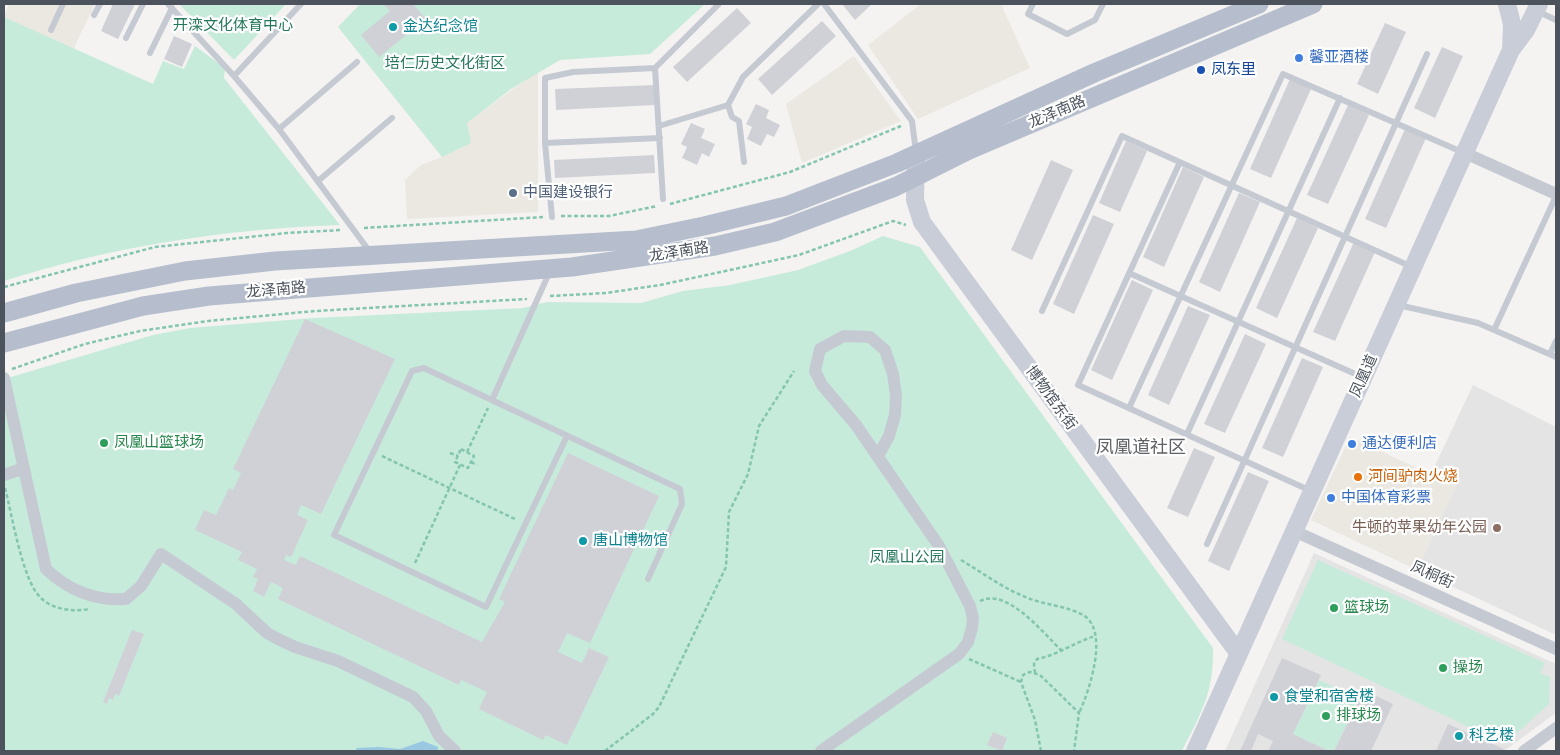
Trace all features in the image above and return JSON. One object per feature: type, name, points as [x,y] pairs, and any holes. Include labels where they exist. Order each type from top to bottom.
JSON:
[{"type":"main road","name":"龙泽南路","points":[[4,313],[76,293],[185,271],[275,261],[636,240],[786,206],[916,154],[1094,73],[1259,4]]},
{"type":"main road","name":"龙泽南路","points":[[4,344],[143,306],[209,296],[551,268],[715,246],[775,232],[895,187],[969,150],[1313,4]]},
{"type":"street","points":[[1507,4],[1512,24],[1511,50]]},
{"type":"street","name":"凤凰道","points":[[1195,751],[1511,50],[1526,30],[1537,7]]},
{"type":"street","points":[[1465,153],[1556,195]]},
{"type":"street","name":"博物馆东街","points":[[916,154],[914,200],[922,222],[1239,654]]},
{"type":"street","points":[[821,751],[959,654],[968,642],[972,628],[973,618],[970,606],[939,546],[856,425],[822,385],[815,371],[820,349],[844,336],[870,337],[885,350],[892,374],[896,395],[895,415],[889,436],[878,456]]},
{"type":"street","points":[[4,378],[46,569],[58,580],[98,599],[126,599],[141,586],[161,554],[236,604],[267,633],[295,647],[338,661],[413,697],[426,711],[439,736],[455,751]]},
{"type":"street","points":[[4,476],[24,468]]},
{"type":"street","name":"凤桐街","points":[[1294,531],[1556,649]]},
{"type":"street","points":[[1524,751],[1556,728]]},
{"type":"lane","points":[[51,30],[63,4]]},
{"type":"lane","points":[[94,15],[100,4]]},
{"type":"lane","points":[[126,38],[143,4]]},
{"type":"lane","points":[[234,76],[301,4]]},
{"type":"lane","points":[[552,217],[545,143],[545,78],[573,72],[655,68],[719,4]]},
{"type":"lane","points":[[659,126],[728,105],[743,77],[818,4]]},
{"type":"lane","points":[[824,4],[912,121],[916,154]]},
{"type":"lane","points":[[1033,4],[1028,14],[1067,34],[1095,20],[1104,4]]},
{"type":"lane","points":[[150,53],[170,6],[279,129],[372,256]]},
{"type":"lane","points":[[1537,7],[1556,20]]},
{"type":"lane","points":[[1207,544],[1427,54]]},
{"type":"lane","points":[[279,129],[357,62]]},
{"type":"lane","points":[[655,68],[663,199]]},
{"type":"lane","points":[[1129,408],[1283,74],[1465,153]]},
{"type":"lane","points":[[1187,434],[1340,98]]},
{"type":"lane","points":[[728,105],[732,117],[739,121],[744,162]]},
{"type":"lane","points":[[318,181],[392,118]]},
{"type":"lane","points":[[1042,311],[1122,136],[1413,268]]},
{"type":"lane","points":[[545,143],[660,138]]},
{"type":"lane","points":[[1180,162],[1078,385],[1312,492]]},
{"type":"lane","points":[[1494,330],[1556,195]]},
{"type":"lane","points":[[492,400],[551,268]]},
{"type":"lane","points":[[1129,273],[1364,378]]},
{"type":"lane","points":[[1396,305],[1478,323],[1553,356],[1556,341]]},
{"type":"lane","points":[[567,436],[486,607],[334,535],[412,371],[424,368],[680,489],[682,504],[648,579]]},
{"type":"path","points":[[4,287],[155,247],[287,233],[552,217],[609,216],[683,201],[790,172],[901,126]]},
{"type":"path","points":[[4,372],[85,344],[140,331],[208,321],[315,311],[517,301],[539,296],[606,293],[669,283],[799,255],[893,221],[906,225],[912,232]]},
{"type":"path","points":[[606,751],[653,714],[659,707],[726,567],[729,512],[748,474],[759,426],[794,371]]},
{"type":"path","points":[[467,452],[492,400]]},
{"type":"path","points":[[461,449],[474,456],[468,468],[455,462],[458,456],[461,449]]},
{"type":"path","points":[[374,452],[526,524]]},
{"type":"path","points":[[450,453],[458,456]]},
{"type":"path","points":[[471,462],[477,465]]},
{"type":"path","points":[[411,572],[460,465]]},
{"type":"path","points":[[939,546],[1001,585],[1028,598],[1084,616],[1093,625],[1097,648],[1087,696],[1079,712],[1074,751]]},
{"type":"path","points":[[970,606],[988,597],[999,598],[1012,604],[1062,650]]},
{"type":"path","points":[[1079,712],[1035,673],[1034,664],[1037,659],[1051,656],[1077,641],[1095,636]]},
{"type":"path","points":[[959,654],[1021,682]]},
{"type":"path","points":[[1035,673],[1023,676],[1021,682],[1035,720],[1040,751]]},
{"type":"shaded area","points":[[9,4],[95,4],[73,50],[4,17]]},
{"type":"shaded area","points":[[921,4],[1001,4],[1030,68],[918,119],[868,45]]},
{"type":"shaded area","points":[[854,56],[901,121],[802,163],[786,104]]},
{"type":"shaded area","points":[[538,71],[538,212],[407,219],[405,180],[421,165],[442,157],[466,123]]},
{"type":"shaded area","name":"牛顿的苹果幼年公园","points":[[1473,385],[1556,427],[1556,635],[1417,570],[1456,486],[1431,474]]},
{"type":"shaded area","points":[[1350,437],[1456,486],[1417,570],[1311,520]]},
{"type":"shaded area","points":[[1314,553],[1556,664],[1556,713],[1504,751],[1225,751]]},
{"type":"green space","name":"开滦文化体育中心","points":[[179,4],[286,4],[234,60]]},
{"type":"green space","name":"培仁历史文化街区","points":[[360,4],[705,4],[650,54],[560,60],[511,89],[467,123],[471,143],[442,157],[338,27]]},
{"type":"green space","points":[[4,17],[153,84],[163,61],[184,69],[195,46],[225,68],[224,78],[340,225],[254,231],[170,241],[87,258],[4,281]]},
{"type":"green space","name":"凤凰山公园","points":[[883,236],[920,247],[1213,648],[1213,664],[1209,690],[1182,751],[4,751],[4,379],[153,335],[190,328],[313,318],[523,308],[547,302],[641,303],[683,291],[730,285],[798,270],[850,251]]},
{"type":"green space","name":"操场","points":[[1318,560],[1545,663],[1540,673],[1550,677],[1549,704],[1505,744],[1282,639]]},
{"type":"green space","name":"排球场","points":[[1319,680],[1359,698],[1334,751],[1329,751],[1293,734]]},
{"type":"water","points":[[423,741],[438,747],[438,751],[357,751],[356,748],[379,747],[400,749]]},
{"type":"building","points":[[113,4],[135,4],[118,39],[101,31]]},
{"type":"building","name":"金达纪念馆","points":[[383,4],[413,4],[426,19],[379,57],[361,35],[390,11]]},
{"type":"building","points":[[842,4],[872,4],[855,20]]},
{"type":"building","points":[[737,8],[751,23],[687,82],[673,67]]},
{"type":"building","points":[[822,21],[836,36],[772,95],[758,79]]},
{"type":"building","points":[[1385,23],[1406,32],[1378,94],[1357,84]]},
{"type":"building","points":[[174,36],[192,44],[182,67],[164,59]]},
{"type":"building","points":[[1442,47],[1463,56],[1435,118],[1414,108]]},
{"type":"building","points":[[1290,79],[1311,89],[1271,178],[1250,169]]},
{"type":"building","points":[[655,85],[655,105],[556,110],[555,89]]},
{"type":"building","points":[[756,104],[769,110],[766,118],[780,125],[774,137],[767,134],[761,146],[747,139],[752,127],[746,124]]},
{"type":"building","points":[[1348,105],[1369,115],[1328,204],[1307,195]]},
{"type":"building","points":[[691,123],[705,129],[701,138],[715,144],[709,157],[702,153],[697,165],[682,158],[687,147],[681,144]]},
{"type":"building","points":[[1405,129],[1426,138],[1386,228],[1365,219]]},
{"type":"building","points":[[1126,141],[1147,151],[1120,212],[1099,203]]},
{"type":"building","points":[[654,155],[655,173],[555,178],[554,160]]},
{"type":"building","points":[[1051,160],[1073,170],[1032,260],[1011,250]]},
{"type":"building","points":[[1183,167],[1204,177],[1164,267],[1143,257]]},
{"type":"building","points":[[1239,193],[1260,202],[1220,292],[1199,282]]},
{"type":"building","points":[[1093,215],[1114,224],[1074,314],[1053,304]]},
{"type":"building","points":[[1297,218],[1318,228],[1277,318],[1256,308]]},
{"type":"building","points":[[1354,242],[1375,252],[1335,341],[1313,332]]},
{"type":"building","points":[[1132,280],[1153,290],[1112,380],[1091,370]]},
{"type":"building","points":[[1188,306],[1210,315],[1169,405],[1148,395]]},
{"type":"building","name":"唐山博物馆","points":[[305,319],[395,359],[321,514],[301,505],[297,515],[308,520],[291,557],[286,555],[284,560],[296,565],[300,556],[482,642],[505,602],[499,599],[568,453],[659,496],[590,643],[567,633],[558,652],[582,663],[589,648],[609,657],[567,745],[546,735],[543,740],[479,709],[487,692],[461,680],[459,685],[278,599],[283,588],[271,582],[264,597],[253,591],[258,579],[253,577],[257,569],[238,560],[242,552],[195,530],[204,510],[216,515],[229,488],[233,490],[241,473],[233,469]]},
{"type":"building","points":[[1245,334],[1266,344],[1225,433],[1204,424]]},
{"type":"building","points":[[1302,358],[1323,367],[1283,457],[1262,448]]},
{"type":"building","points":[[1194,448],[1215,457],[1188,517],[1167,508]]},
{"type":"building","points":[[1248,472],[1269,481],[1229,571],[1208,561]]},
{"type":"building","points":[[132,630],[144,634],[119,696],[115,694],[113,700],[109,698],[107,704],[103,702]]},
{"type":"building","points":[[1282,658],[1321,675],[1293,734],[1329,751],[1268,751],[1273,741],[1258,734],[1251,751],[1240,751]]},
{"type":"building","points":[[1364,690],[1393,704],[1371,751],[1334,751]]},
{"type":"building","name":"科艺楼","points":[[1448,724],[1504,749],[1501,751],[1436,751]]},
{"type":"building","points":[[993,732],[1007,738],[1002,751],[987,745]]},
{"type":"place","name":"金达纪念馆","points":[[393,27]]},
{"type":"place","name":"馨亚酒楼","points":[[1299,58]]},
{"type":"place","name":"凤东里","points":[[1201,70]]},
{"type":"place","name":"中国建设银行","points":[[513,193]]},
{"type":"place","name":"凤凰山篮球场","points":[[104,443]]},
{"type":"place","name":"通达便利店","points":[[1352,444]]},
{"type":"place","name":"河间驴肉火烧","points":[[1358,477]]},
{"type":"place","name":"中国体育彩票","points":[[1331,498]]},
{"type":"place","name":"牛顿的苹果幼年公园","points":[[1497,528]]},
{"type":"place","name":"唐山博物馆","points":[[583,541]]},
{"type":"place","name":"篮球场","points":[[1334,608]]},
{"type":"place","name":"操场","points":[[1443,668]]},
{"type":"place","name":"食堂和宿舍楼","points":[[1274,697]]},
{"type":"place","name":"排球场","points":[[1326,716]]},
{"type":"place","name":"科艺楼","points":[[1459,736]]},
{"type":"district","name":"凤凰道社区","points":[[1141,448]]}]
